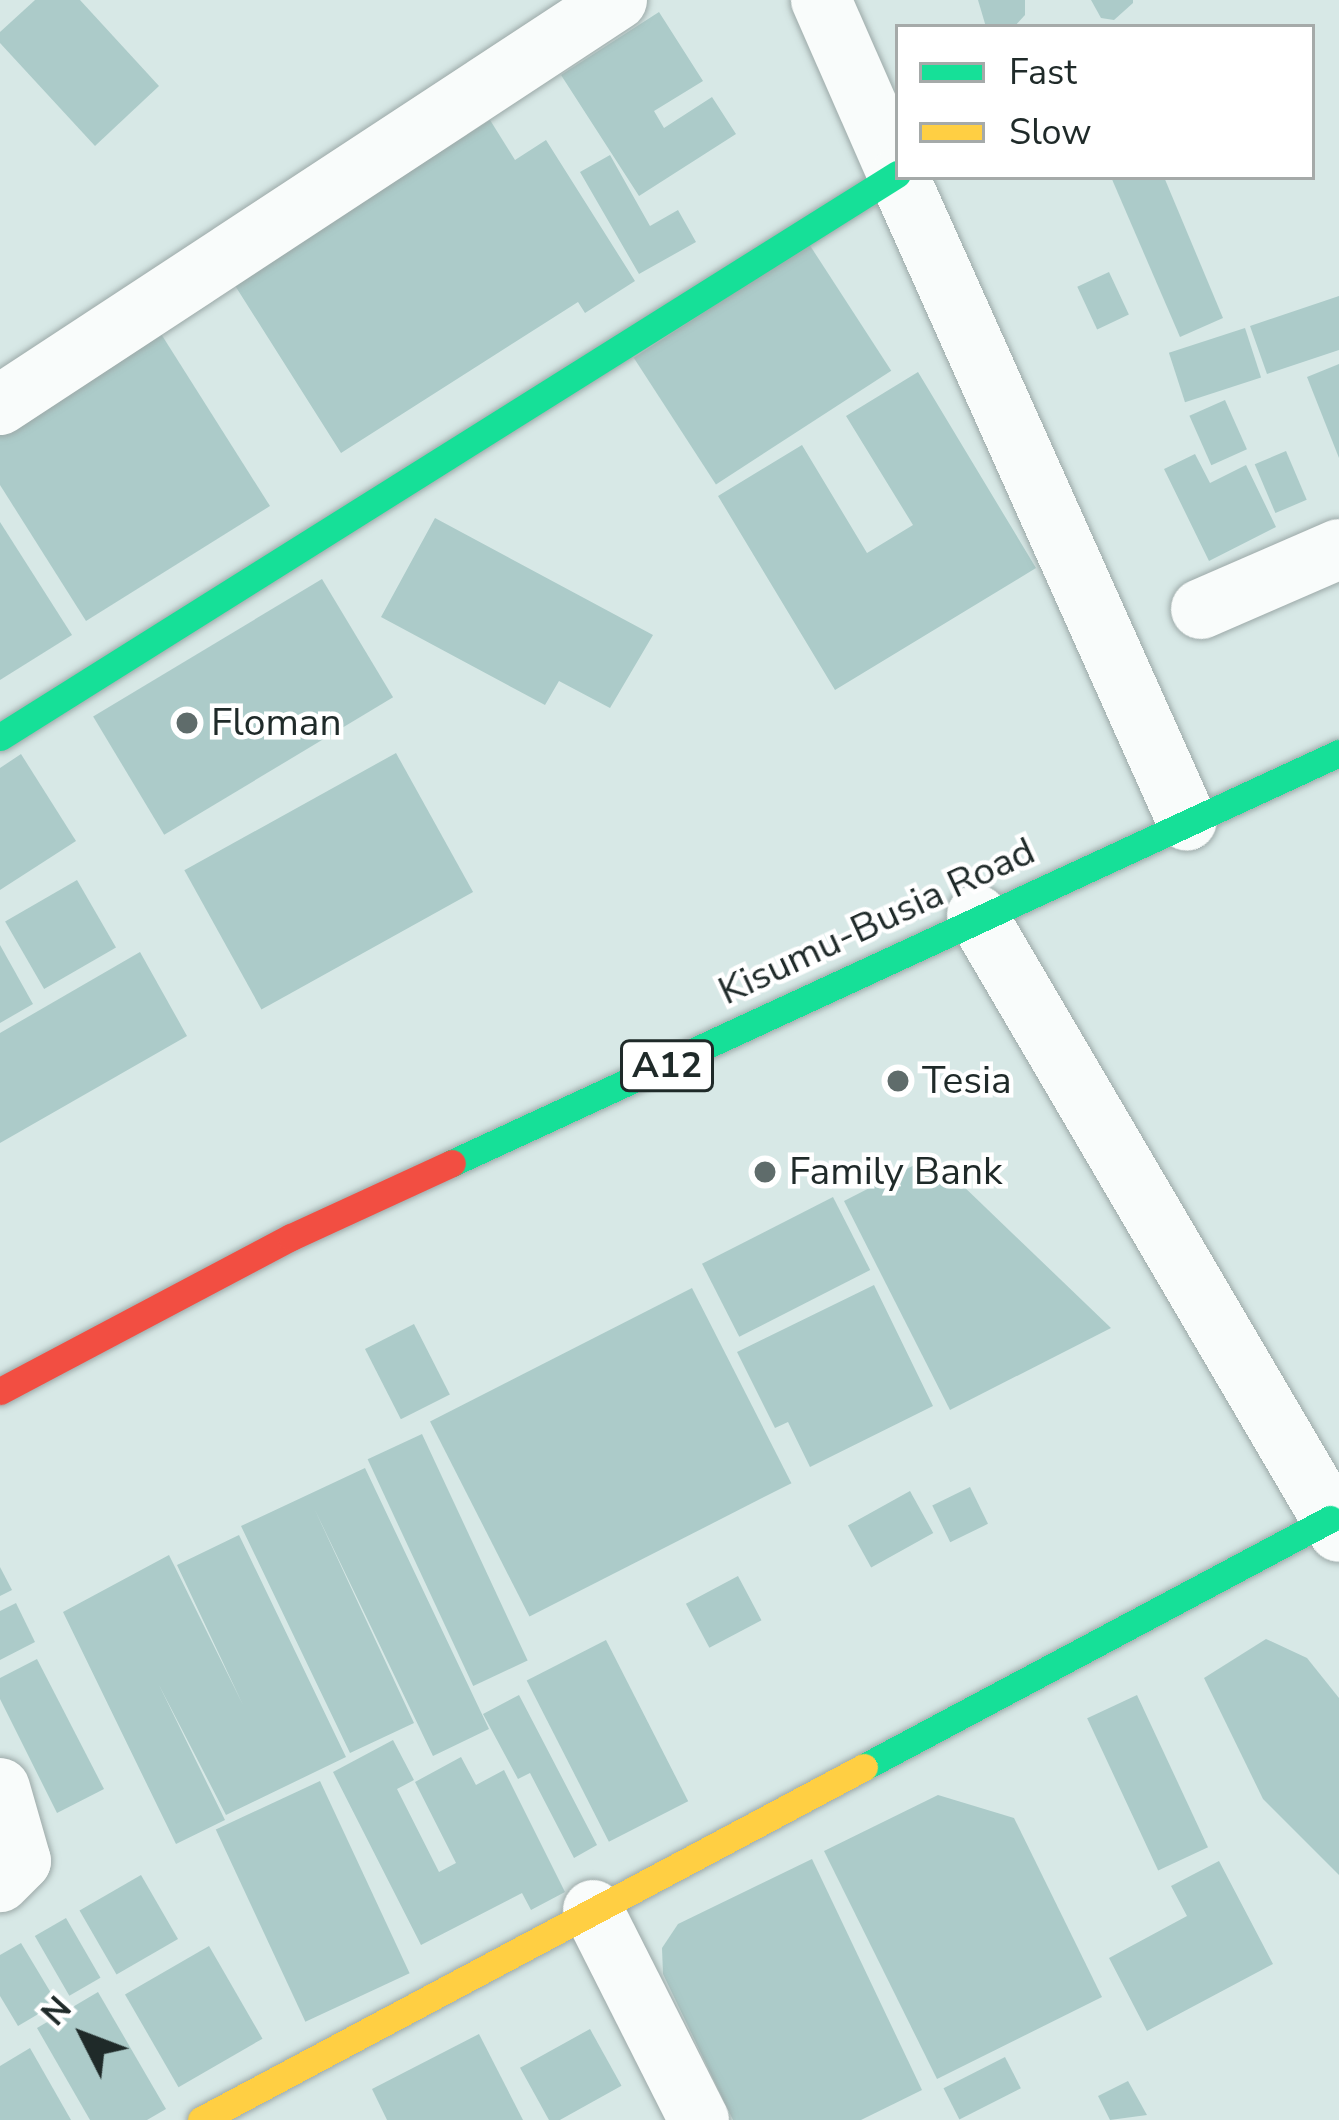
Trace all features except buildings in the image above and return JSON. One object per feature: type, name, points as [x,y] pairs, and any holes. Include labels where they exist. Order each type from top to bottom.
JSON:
[{"type":"main road","points":[[0,737],[895,177]]},
{"type":"main road","name":"Kisumu-Busia Road","points":[[0,1391],[291,1237],[977,915],[1339,752]]},
{"type":"main road","points":[[201,2120],[593,1910],[1334,1526]]},
{"type":"street","points":[[0,405],[617,0]]},
{"type":"street","points":[[820,0],[895,168]]},
{"type":"street","points":[[900,180],[1186,821]]},
{"type":"street","points":[[1201,609],[1339,549]]},
{"type":"street","points":[[977,915],[1334,1526]]},
{"type":"street","points":[[0,1788],[21,1861],[0,1882]]},
{"type":"street","points":[[593,1910],[699,2120]]},
{"type":"traffic: fast","points":[[0,737],[895,175]]},
{"type":"traffic: fast","points":[[452,1163],[1339,753]]},
{"type":"traffic: fast","points":[[864,1767],[1330,1519]]},
{"type":"traffic: slow","points":[[201,2120],[864,1767]]},
{"type":"traffic: jam","points":[[0,1391],[291,1237],[452,1163]]},
{"type":"place","name":"Floman","points":[[187,723]]},
{"type":"place","name":"Tesia","points":[[898,1081]]},
{"type":"place","name":"Family Bank","points":[[765,1172]]}]
